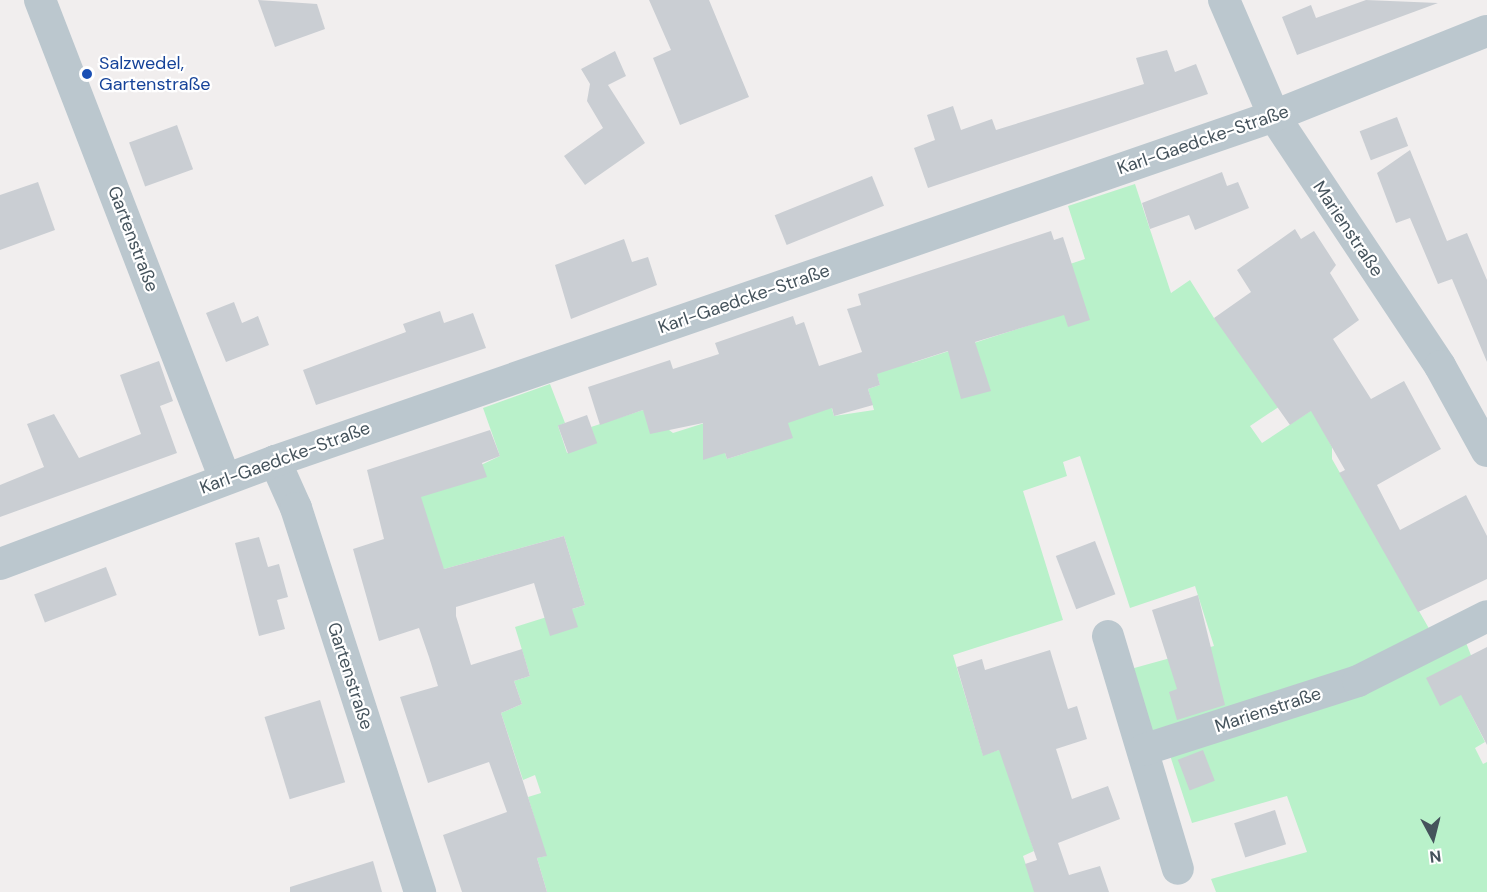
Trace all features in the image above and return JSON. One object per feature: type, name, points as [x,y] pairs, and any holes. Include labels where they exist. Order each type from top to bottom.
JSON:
[{"type":"street","name":"Gartenstraße","points":[[40,0],[225,479]]},
{"type":"street","name":"Marienstraße","points":[[1224,0],[1274,116],[1440,366],[1487,451]]},
{"type":"street","name":"Karl-Gaedcke-Straße","points":[[0,564],[275,461],[1274,116],[1487,31]]},
{"type":"street","name":"Gartenstraße","points":[[275,461],[296,508],[420,892]]},
{"type":"street","name":"Marienstraße","points":[[1143,750],[1358,681],[1487,616]]},
{"type":"street","points":[[1108,636],[1178,869]]},
{"type":"green space","points":[[1135,184],[1171,293],[1190,280],[1214,318],[1301,392],[1250,426],[1262,443],[1312,410],[1332,447],[1332,459],[1435,639],[1154,744],[1127,670],[1214,646],[1195,586],[1130,608],[1080,456],[1063,462],[1067,476],[1023,491],[1063,620],[953,655],[983,755],[1002,749],[1034,851],[1023,856],[1035,892],[547,892],[537,858],[546,856],[528,797],[541,793],[535,775],[523,780],[501,713],[522,704],[514,681],[530,676],[515,627],[585,605],[564,536],[444,569],[401,503],[500,456],[483,408],[550,384],[565,423],[558,426],[567,453],[596,443],[591,427],[643,410],[673,433],[714,420],[727,459],[752,451],[748,436],[828,395],[834,416],[874,410],[868,389],[880,385],[869,350],[912,363],[1039,322],[1025,279],[1085,259],[1068,206]]},
{"type":"green space","points":[[1461,630],[1487,696],[1467,706],[1485,742],[1475,748],[1483,764],[1487,762],[1487,892],[1216,892],[1211,879],[1307,852],[1287,796],[1192,823],[1166,743]]},
{"type":"building","points":[[258,0],[317,4],[325,29],[275,47]]},
{"type":"building","points":[[649,0],[709,0],[749,97],[680,125],[653,58],[671,50]]},
{"type":"building","points":[[1366,0],[1438,3],[1297,55],[1282,17],[1311,5],[1316,18]]},
{"type":"building","points":[[1167,50],[1175,72],[1196,64],[1208,94],[928,188],[914,148],[935,140],[927,115],[953,106],[961,130],[992,119],[996,130],[1144,84],[1136,58]]},
{"type":"building","points":[[615,51],[626,76],[608,85],[645,143],[585,185],[564,156],[603,128],[587,101],[590,84],[581,69]]},
{"type":"building","points":[[1397,117],[1408,146],[1371,160],[1360,131]]},
{"type":"building","points":[[177,125],[193,169],[145,187],[129,142]]},
{"type":"building","points":[[1410,150],[1447,241],[1467,233],[1487,280],[1487,362],[1452,279],[1438,284],[1410,218],[1396,223],[1377,173]]},
{"type":"building","points":[[1222,172],[1227,186],[1238,182],[1249,208],[1195,230],[1189,215],[1150,229],[1142,203]]},
{"type":"building","points":[[872,176],[884,206],[787,245],[775,215]]},
{"type":"building","points":[[38,182],[55,230],[0,250],[0,195]]},
{"type":"building","points":[[1295,229],[1301,239],[1314,231],[1336,265],[1330,273],[1359,320],[1333,339],[1371,399],[1404,381],[1441,449],[1377,485],[1400,530],[1466,495],[1487,536],[1487,579],[1418,612],[1339,473],[1345,470],[1311,411],[1290,425],[1214,318],[1251,292],[1237,270]]},
{"type":"building","points":[[1051,231],[1054,240],[1063,237],[1090,320],[1068,327],[1064,315],[975,342],[991,391],[961,399],[948,351],[877,374],[880,385],[868,389],[873,405],[834,416],[832,408],[788,423],[793,438],[727,459],[725,453],[703,460],[703,423],[650,434],[643,410],[600,425],[588,387],[670,360],[673,369],[719,354],[715,343],[793,316],[796,325],[804,322],[819,366],[862,352],[847,309],[861,305],[858,294]]},
{"type":"building","points":[[624,239],[632,262],[648,257],[657,285],[571,319],[555,265]]},
{"type":"building","points":[[234,302],[242,323],[258,316],[269,345],[226,362],[206,313]]},
{"type":"building","points":[[440,311],[444,323],[473,313],[486,348],[316,405],[303,370],[406,332],[403,324]]},
{"type":"building","points":[[159,361],[173,401],[160,406],[177,453],[0,517],[0,485],[44,467],[27,424],[54,414],[79,458],[141,434],[120,375]]},
{"type":"building","points":[[587,415],[597,443],[568,454],[558,426]]},
{"type":"building","points":[[490,430],[500,456],[482,463],[487,477],[421,497],[444,569],[564,536],[585,605],[572,609],[578,627],[550,636],[534,583],[456,607],[456,616],[471,665],[522,649],[530,676],[514,681],[522,704],[501,713],[547,856],[537,858],[547,892],[462,892],[443,835],[507,812],[489,762],[428,783],[400,697],[438,686],[429,657],[419,628],[379,641],[353,549],[384,539],[367,470]]},
{"type":"building","points":[[259,537],[268,567],[279,564],[288,597],[277,600],[285,629],[259,636],[235,543]]},
{"type":"building","points":[[1095,541],[1115,594],[1076,609],[1056,556]]},
{"type":"building","points":[[106,567],[117,595],[45,623],[34,595]]},
{"type":"building","points":[[1198,595],[1225,705],[1177,720],[1169,692],[1177,689],[1152,610]]},
{"type":"building","points":[[1487,647],[1487,745],[1461,695],[1440,706],[1426,678]]},
{"type":"building","points":[[1050,650],[1068,709],[1077,706],[1087,739],[1056,749],[1072,799],[1108,786],[1120,819],[1058,843],[1069,875],[1100,866],[1109,892],[1034,892],[1025,864],[1037,860],[999,750],[983,756],[957,667],[982,659],[985,670]]},
{"type":"building","points":[[320,700],[345,782],[290,799],[265,717]]},
{"type":"building","points":[[1203,750],[1215,781],[1190,790],[1178,760]]},
{"type":"building","points":[[1275,810],[1286,844],[1245,858],[1234,823]]},
{"type":"building","points":[[373,861],[382,892],[290,892],[290,887]]},
{"type":"place","name":"Salzwedel, Gartenstraße","points":[[87,74]]}]
